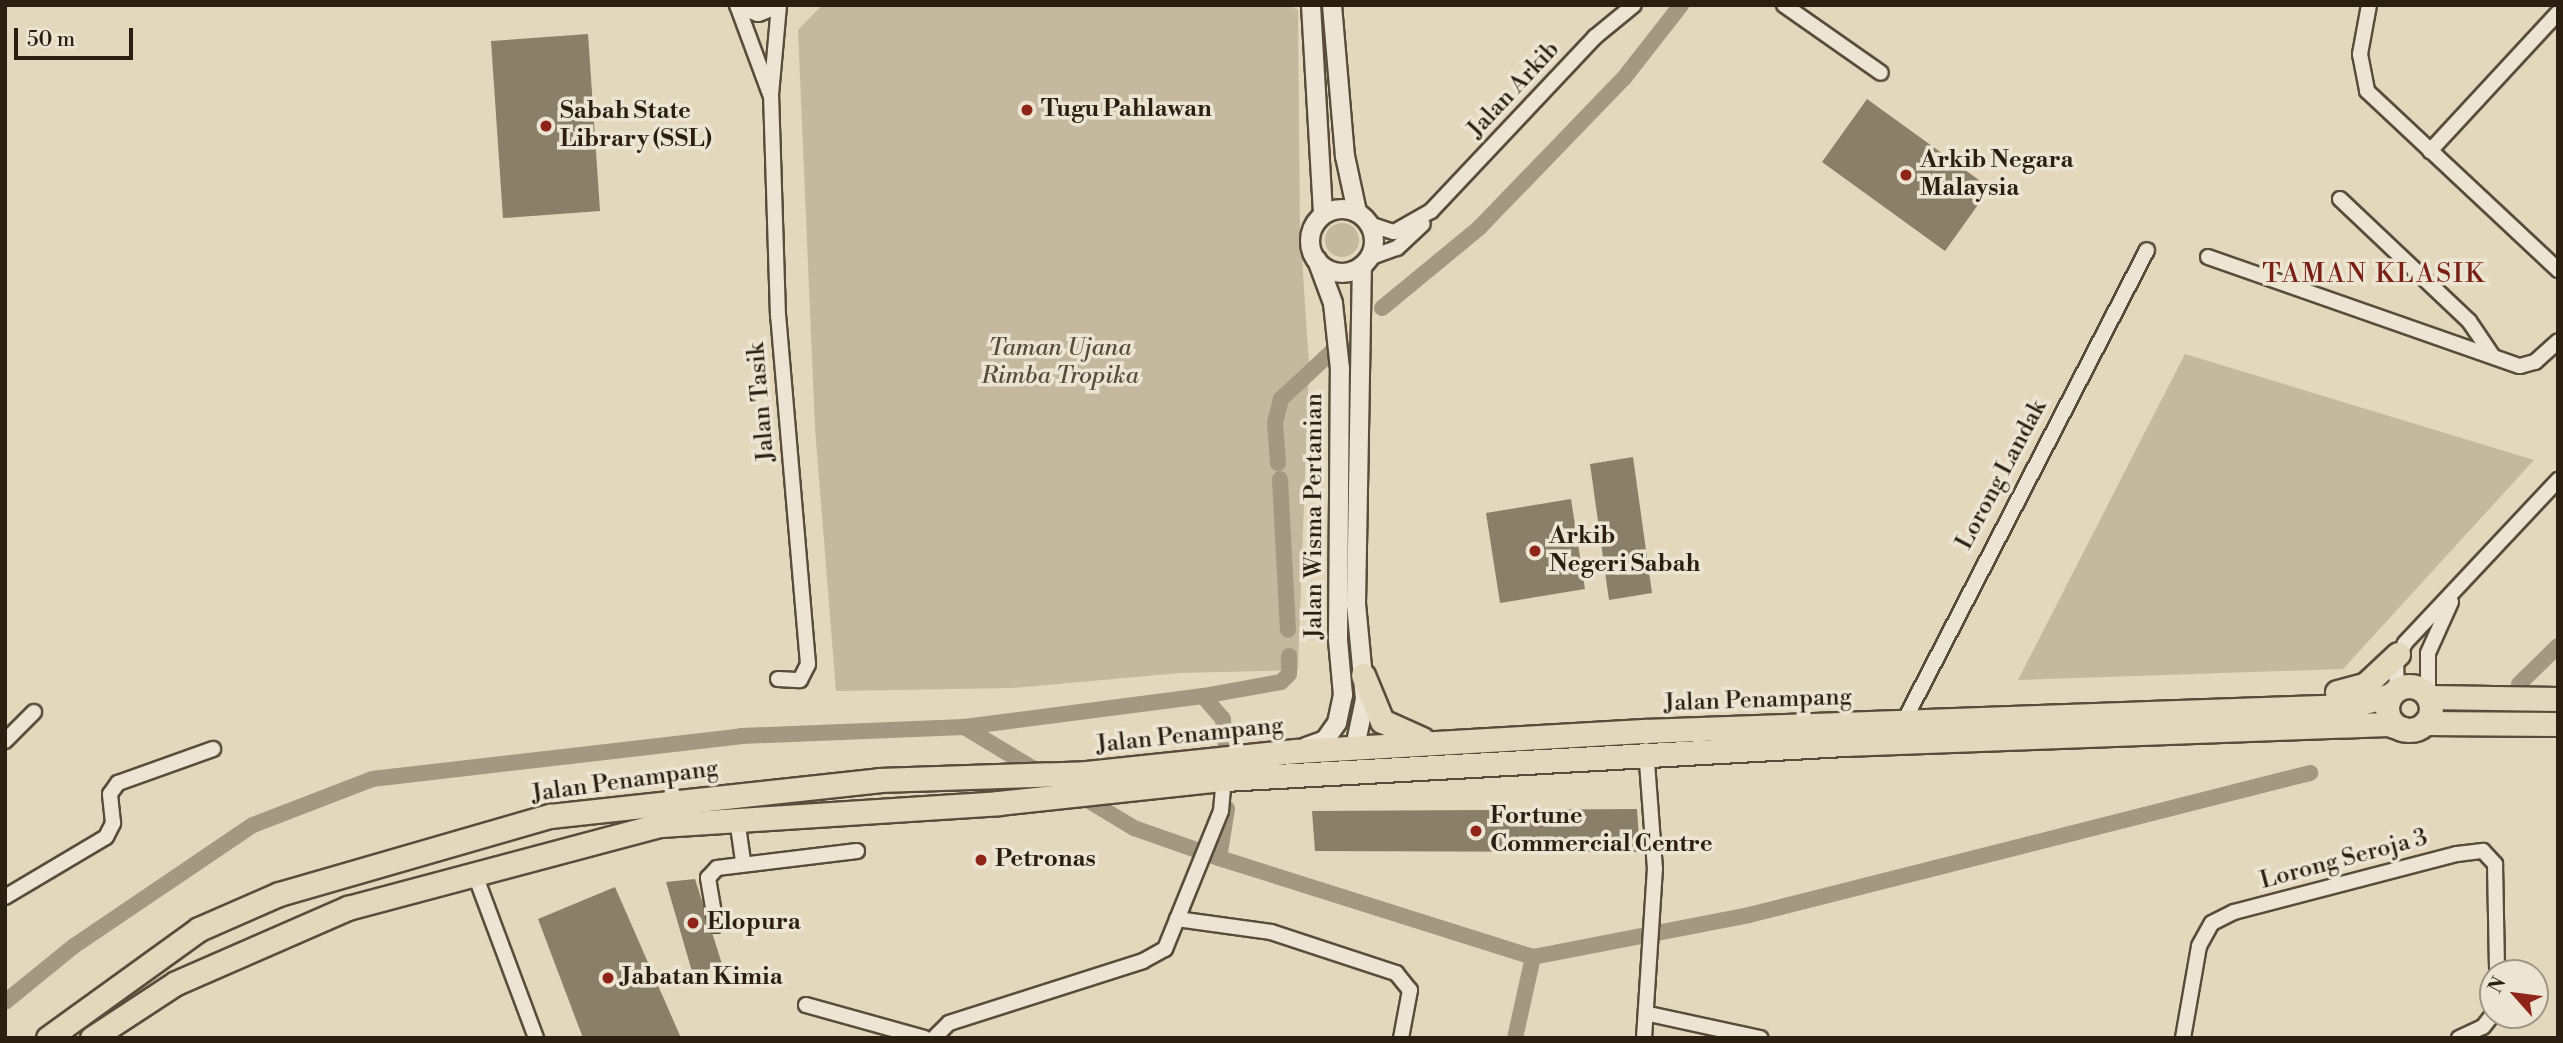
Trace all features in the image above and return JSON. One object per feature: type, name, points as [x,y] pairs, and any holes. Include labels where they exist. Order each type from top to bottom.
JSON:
[{"type":"main road","points":[[2203,713],[2260,698],[2356,691],[2398,654]]},
{"type":"main road","points":[[1363,675],[1390,728],[1442,743]]},
{"type":"main road","name":"Jalan Penampang","points":[[92,1038],[176,984],[270,939],[348,908],[474,872],[662,825],[1040,799],[1137,786],[1287,753],[1355,747],[1644,731],[2350,706],[2414,686],[2428,696],[2548,699]]},
{"type":"main road","points":[[2394,692],[2388,712],[2424,724],[2431,711],[2428,696]]},
{"type":"main road","points":[[1844,744],[1903,723],[1928,741]]},
{"type":"main road","name":"Jalan Penampang","points":[[52,1035],[199,929],[279,894],[550,816],[761,791],[973,778],[1217,770],[1323,774],[1844,744],[2388,724],[2558,724]]},
{"type":"main road","points":[[1323,774],[1355,747]]},
{"type":"main road","points":[[438,847],[474,872]]},
{"type":"street","points":[[738,5],[758,12],[778,5]]},
{"type":"street","name":"Jalan Tasik","points":[[738,5],[771,95]]},
{"type":"street","name":"Jalan Tasik","points":[[778,5],[771,95],[778,316],[808,664],[800,681],[778,679]]},
{"type":"street","points":[[1311,5],[1323,215],[1311,242],[1317,260],[1334,272],[1365,262],[1374,241],[1363,218],[1346,165],[1332,5]]},
{"type":"street","points":[[1613,20],[1621,5]]},
{"type":"street","name":"Jalan Arkib","points":[[1365,262],[1397,248],[1613,20],[1634,5]]},
{"type":"street","points":[[1784,5],[1881,73]]},
{"type":"street","points":[[2369,5],[2360,54],[2362,85],[2558,270]]},
{"type":"street","points":[[2430,151],[2558,13]]},
{"type":"street","points":[[2340,199],[2469,321],[2492,355]]},
{"type":"street","points":[[1323,215],[1340,209],[1363,218]]},
{"type":"street","name":"Jalan Arkib","points":[[1363,218],[1399,231],[1431,211]]},
{"type":"street","name":"Lorong Landak","points":[[1903,723],[2147,250]]},
{"type":"street","points":[[2208,257],[2521,366],[2535,362],[2558,341]]},
{"type":"street","name":"Jalan Wisma Pertanian","points":[[1287,753],[1325,740],[1337,723],[1343,695],[1338,640],[1340,369],[1336,322],[1317,260]]},
{"type":"street","name":"Jalan Wisma Pertanian","points":[[1355,747],[1364,715],[1356,604],[1365,262]]},
{"type":"street","points":[[2394,692],[2398,654],[2473,569],[2558,480]]},
{"type":"street","points":[[2428,696],[2424,673],[2433,636],[2473,569]]},
{"type":"street","points":[[1343,695],[1345,725],[1357,726],[1364,715]]},
{"type":"street","points":[[5,741],[34,712]]},
{"type":"street","points":[[1644,731],[1654,904],[1649,1014],[1644,1038]]},
{"type":"street","points":[[5,897],[106,837],[113,823],[110,794],[118,783],[213,749]]},
{"type":"street","points":[[933,1038],[949,1023],[1157,956],[1177,919],[1221,811],[1217,770]]},
{"type":"street","points":[[737,819],[743,861]]},
{"type":"street","name":"Lorong Seroja 3","points":[[2183,1038],[2199,946],[2212,923],[2234,912],[2456,854],[2483,851],[2495,864],[2497,959]]},
{"type":"street","points":[[716,925],[708,878],[717,868],[743,861],[858,852]]},
{"type":"street","points":[[474,872],[536,1038]]},
{"type":"street","points":[[1177,919],[1272,932],[1396,973],[1410,990],[1401,1038]]},
{"type":"street","points":[[806,1005],[924,1038]]},
{"type":"street","points":[[1649,1014],[1760,1038]]},
{"type":"street","points":[[2459,1038],[2479,1029]]},
{"type":"green space","name":"Taman Ujana Rimba Tropika","points":[[822,5],[1289,5],[1298,10],[1300,229],[1309,364],[1298,670],[1180,673],[1012,688],[836,691],[815,428],[798,30]]},
{"type":"green space","points":[[1342,223],[1354,228],[1359,240],[1354,252],[1342,257],[1330,252],[1325,240],[1330,228]]},
{"type":"green space","points":[[2185,354],[2534,460],[2343,669],[2018,680]]},
{"type":"building","name":"Sabah State Library (SSL)","points":[[588,34],[600,211],[503,218],[491,41]]},
{"type":"building","name":"Arkib Negara Malaysia","points":[[1867,99],[1990,188],[1945,251],[1822,162]]},
{"type":"building","name":"Arkib Negeri Sabah","points":[[1633,457],[1652,593],[1609,600],[1590,464]]},
{"type":"building","name":"Arkib Negeri Sabah","points":[[1571,499],[1585,589],[1500,603],[1486,513]]},
{"type":"building","name":"Fortune Commercial Centre","points":[[1637,809],[1640,852],[1315,851],[1312,811]]},
{"type":"building","name":"Elopura","points":[[695,879],[722,964],[693,975],[666,882]]},
{"type":"building","name":"Jabatan Kimia","points":[[615,887],[681,1038],[583,1038],[538,919]]},
{"type":"waterway","points":[[1382,308],[1479,228],[1624,78],[1681,5]]},
{"type":"waterway","points":[[1278,463],[1275,423],[1281,399],[1339,345]]},
{"type":"waterway","points":[[1280,479],[1288,630]]},
{"type":"waterway","points":[[2519,684],[2558,646]]},
{"type":"waterway","points":[[1203,696],[1281,682],[1289,674],[1289,656]]},
{"type":"waterway","points":[[964,727],[1203,696],[1223,719],[1228,767]]},
{"type":"waterway","points":[[5,1002],[74,946],[253,825],[372,779],[741,736],[964,727],[1044,775]]},
{"type":"waterway","points":[[1076,793],[1134,828],[1219,858],[1533,957],[1749,915],[2310,773]]},
{"type":"waterway","points":[[1219,858],[1227,809]]},
{"type":"waterway","points":[[1515,1038],[1533,957]]},
{"type":"place","name":"Tugu Pahlawan","points":[[1027,110]]},
{"type":"place","name":"Sabah State Library (SSL)","points":[[546,126]]},
{"type":"place","name":"Arkib Negara Malaysia","points":[[1906,175]]},
{"type":"place","name":"Arkib Negeri Sabah","points":[[1535,551]]},
{"type":"place","name":"Fortune Commercial Centre","points":[[1476,831]]},
{"type":"place","name":"Petronas","points":[[981,860]]},
{"type":"place","name":"Elopura","points":[[693,923]]},
{"type":"place","name":"Jabatan Kimia","points":[[608,978]]},
{"type":"district","name":"TAMAN KLASIK","points":[[2374,275]]}]
